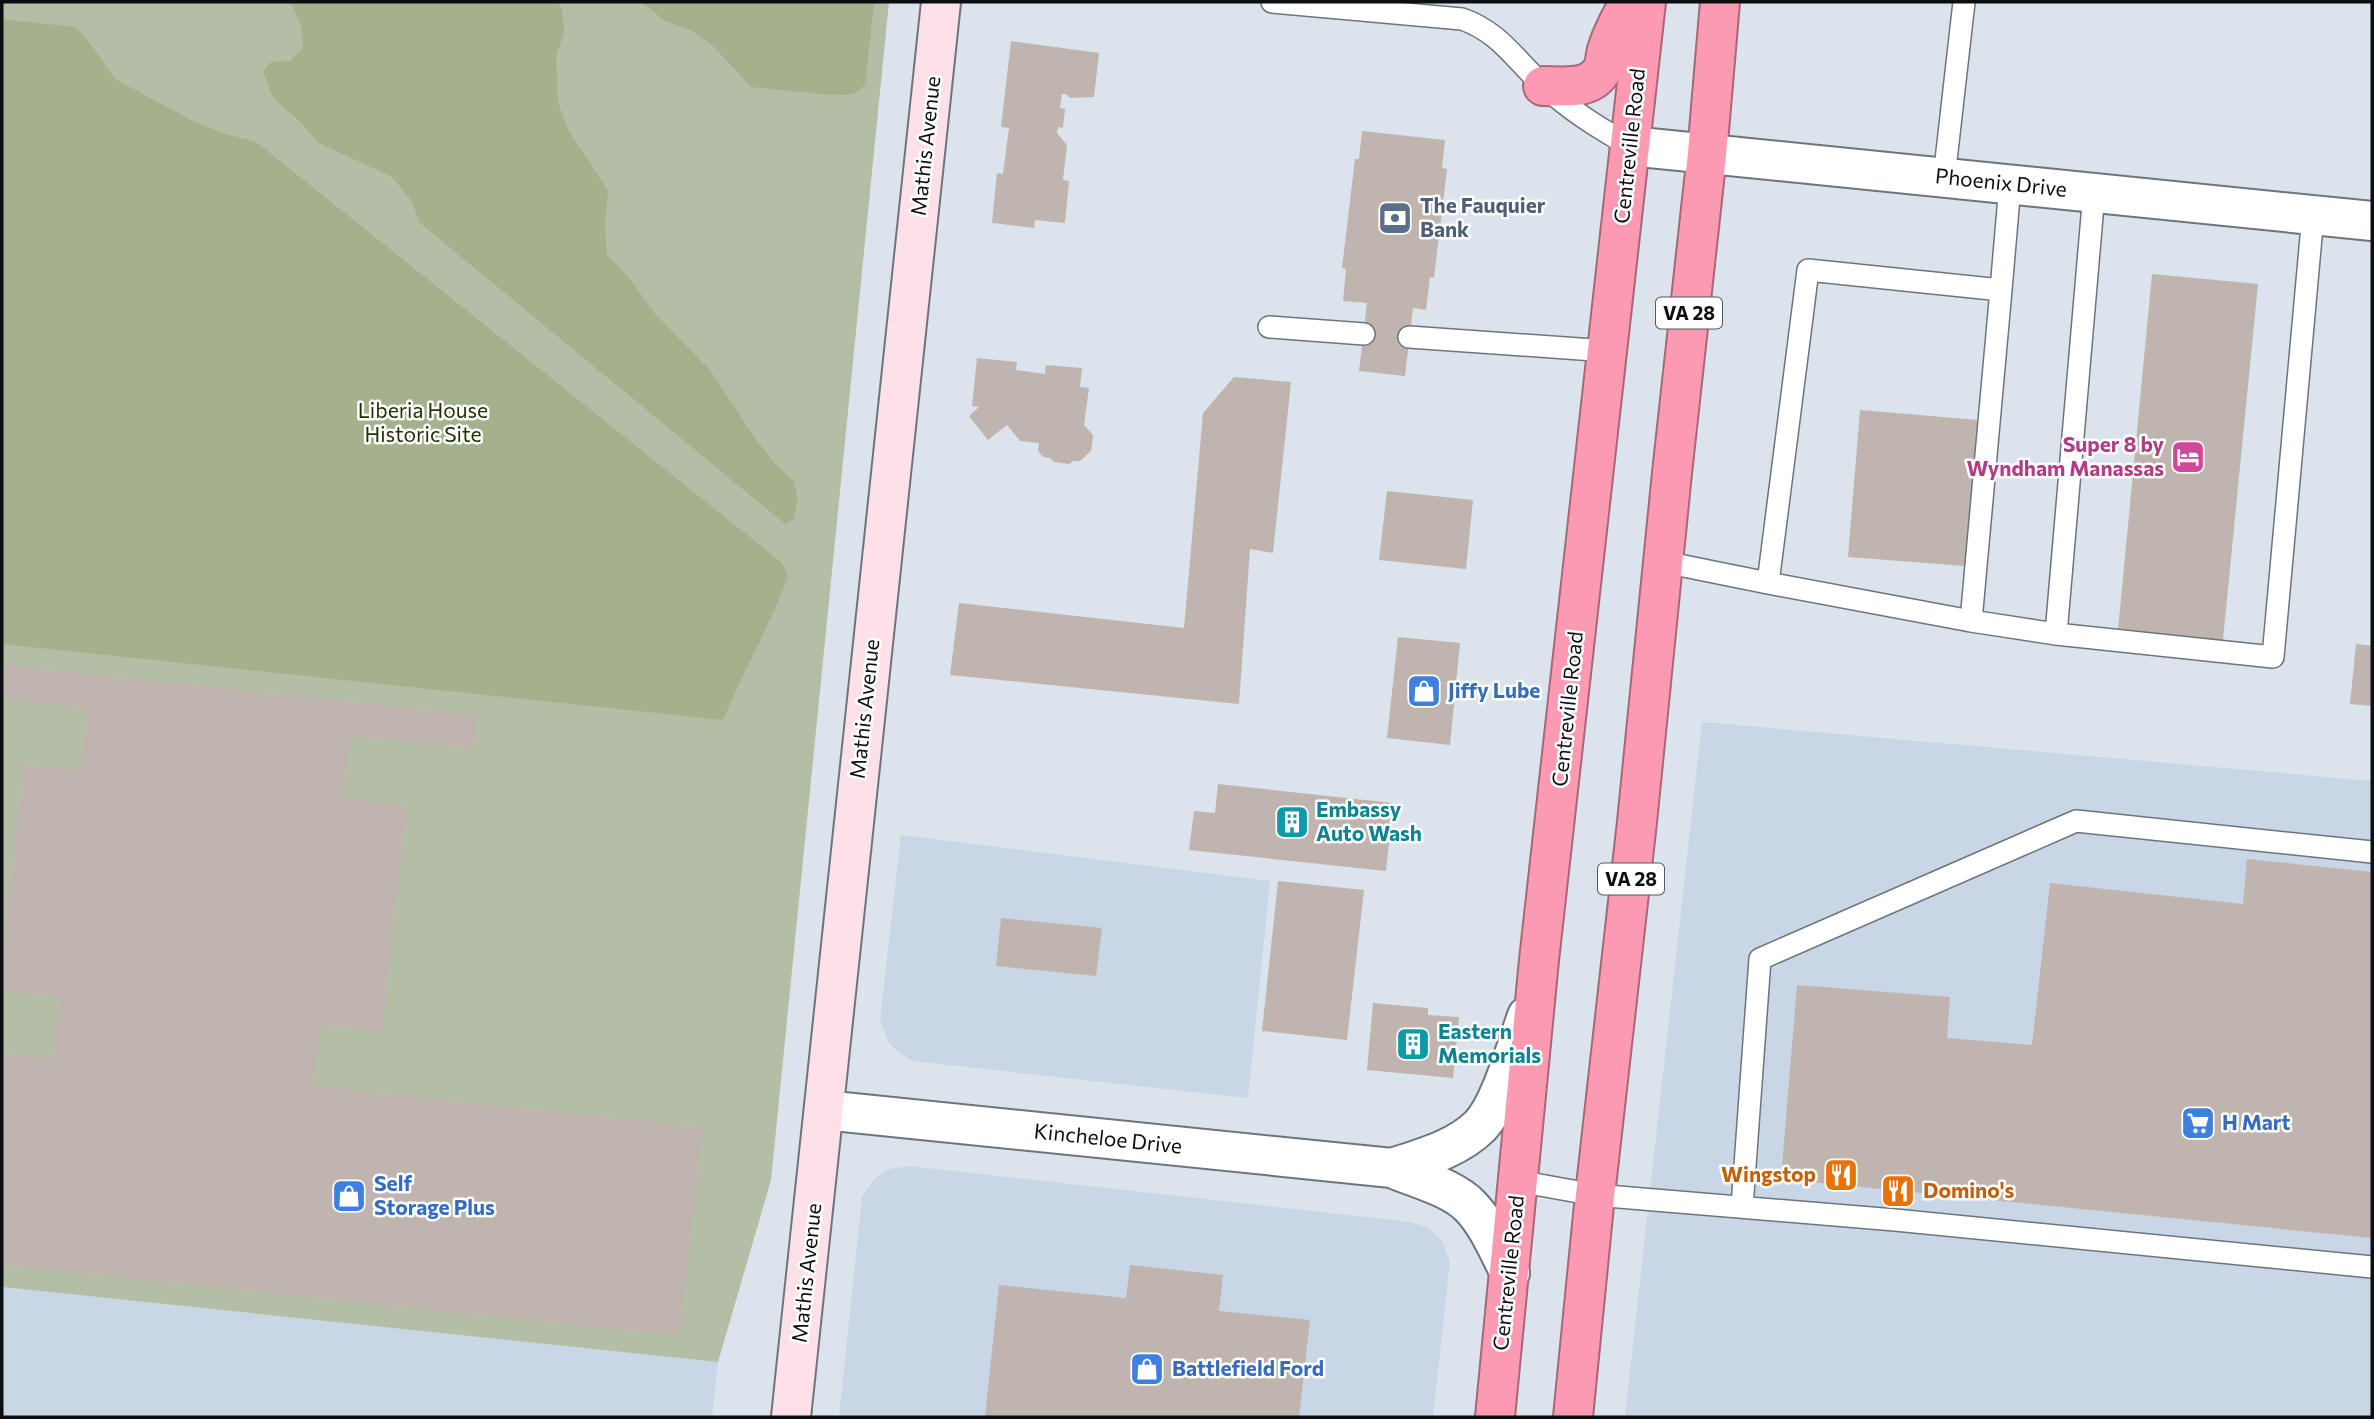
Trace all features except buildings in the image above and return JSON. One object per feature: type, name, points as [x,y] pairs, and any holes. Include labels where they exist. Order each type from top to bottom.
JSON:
[{"type":"highway","points":[[1543,86],[1577,86],[1598,76],[1629,2]]},
{"type":"highway","name":"Centreville Road","points":[[1495,1417],[1536,991],[1646,2]]},
{"type":"highway","name":"VA 28","points":[[1573,1417],[1707,154],[1720,2]]},
{"type":"street","name":"Mathis Avenue","points":[[791,1417],[941,2]]},
{"type":"street","name":"Phoenix Drive","points":[[1630,146],[2372,221]]},
{"type":"street","name":"Kincheloe Drive","points":[[1392,1168],[1438,1153],[1466,1138],[1481,1125],[1494,1105],[1536,991]]},
{"type":"street","name":"Kincheloe Drive","points":[[824,1110],[1392,1168],[1449,1192],[1470,1206],[1510,1273]]},
{"type":"lane","points":[[1272,2],[1462,19],[1488,30],[1543,86],[1583,119],[1630,146]]},
{"type":"lane","points":[[1944,177],[1964,2]]},
{"type":"lane","points":[[1971,621],[2010,184]]},
{"type":"lane","points":[[2056,634],[2094,193]]},
{"type":"lane","points":[[1664,562],[1971,621],[2056,634],[2273,657],[2313,215]]},
{"type":"lane","points":[[1768,583],[1808,270],[2001,290]]},
{"type":"lane","points":[[1269,327],[1364,334]]},
{"type":"lane","points":[[1409,337],[1608,351]]},
{"type":"lane","points":[[1742,1207],[1760,959],[2076,821],[2372,852]]},
{"type":"lane","points":[[1518,1181],[1595,1195],[2372,1268]]},
{"type":"shaded area","points":[[1702,722],[2372,781],[2372,1417],[1625,1417]]},
{"type":"shaded area","points":[[901,835],[1270,881],[1248,1098],[922,1062],[909,1059],[898,1052],[889,1043],[880,1020]]},
{"type":"shaded area","name":"Battlefield Ford","points":[[908,1166],[1411,1222],[1430,1229],[1442,1241],[1450,1261],[1433,1417],[839,1417],[862,1198],[871,1183],[880,1175],[890,1169]]},
{"type":"shaded area","points":[[2,1287],[718,1362],[712,1417],[2,1417]]},
{"type":"green space","name":"Liberia House Historic Site","points":[[2,2],[889,2],[771,1180],[718,1362],[2,1287]]},
{"type":"green space","points":[[291,2],[556,2],[562,8],[564,33],[556,56],[558,102],[567,128],[608,191],[605,224],[607,255],[631,280],[655,314],[710,370],[755,438],[775,464],[794,481],[798,499],[794,519],[785,524],[420,223],[411,200],[392,177],[319,143],[274,99],[263,72],[271,62],[290,61],[303,48],[301,25]]},
{"type":"green space","points":[[641,2],[874,2],[865,85],[853,94],[829,95],[751,87],[713,46],[692,31],[664,20]]},
{"type":"green space","points":[[2,19],[74,27],[84,35],[115,79],[195,122],[256,142],[782,563],[788,577],[723,720],[2,644]]},
{"type":"place","name":"The Fauquier Bank","points":[[1395,218]]},
{"type":"place","name":"Super 8 by Wyndham Manassas","points":[[2188,457]]},
{"type":"place","name":"Jiffy Lube","points":[[1424,691]]},
{"type":"place","name":"Embassy Auto Wash","points":[[1292,822]]},
{"type":"place","name":"Eastern Memorials","points":[[1413,1044]]},
{"type":"place","name":"H Mart","points":[[2198,1123]]},
{"type":"place","name":"Wingstop","points":[[1841,1175]]},
{"type":"place","name":"Domino's","points":[[1898,1191]]},
{"type":"place","name":"Self Storage Plus","points":[[349,1196]]},
{"type":"place","name":"Battlefield Ford","points":[[1147,1369]]}]
